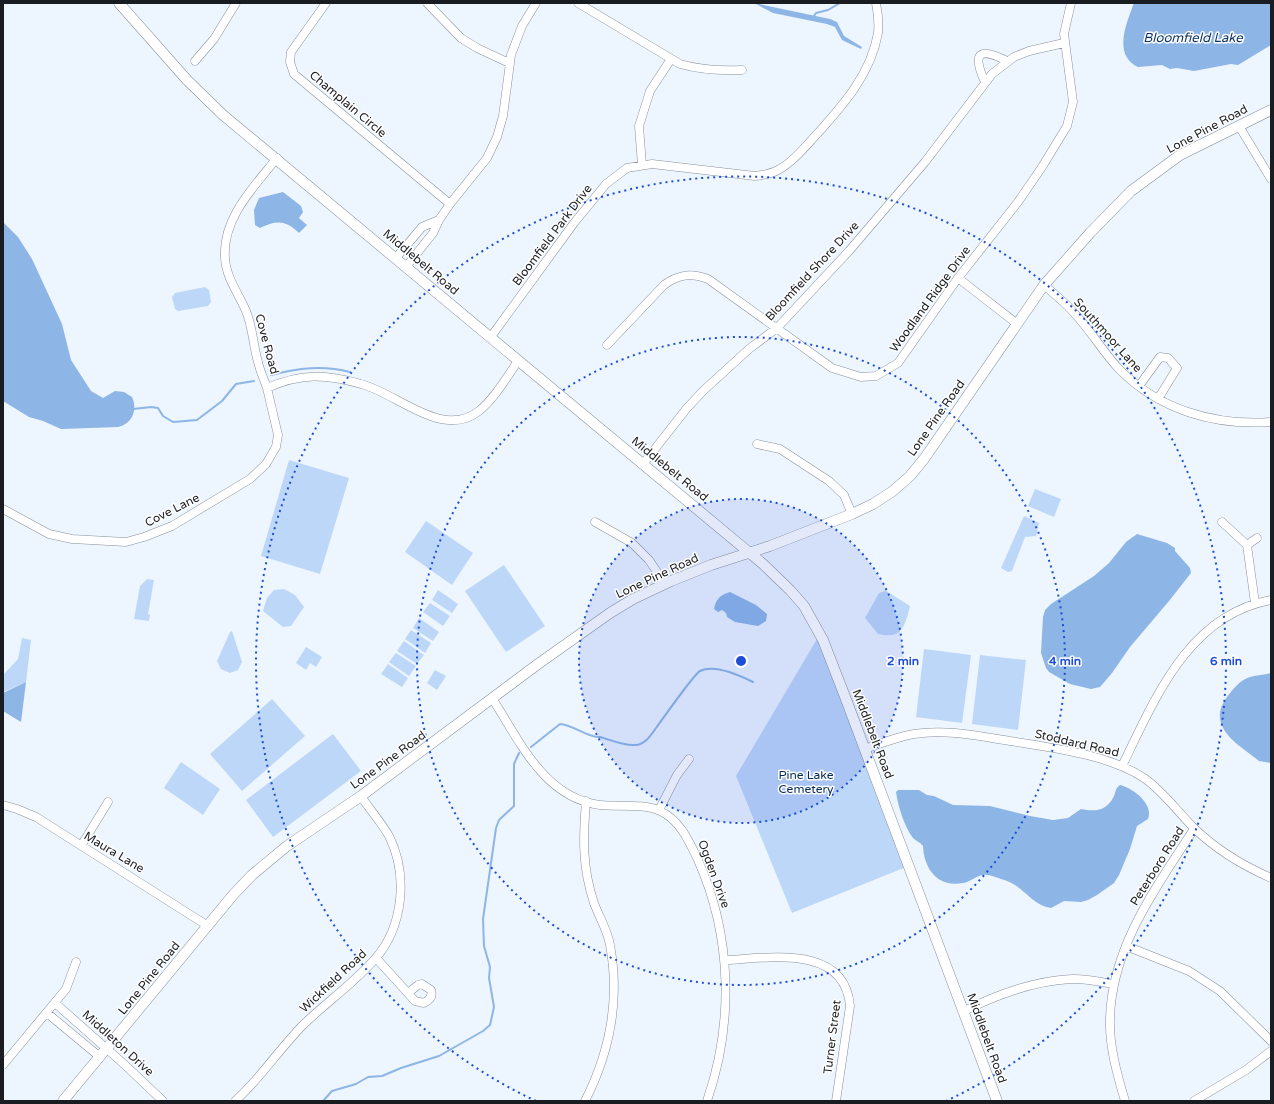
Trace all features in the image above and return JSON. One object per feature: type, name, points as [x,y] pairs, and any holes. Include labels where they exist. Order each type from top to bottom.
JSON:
[{"type":"street","name":"Middlebelt Road","points":[[120,3],[196,90],[223,115],[277,158],[490,338],[750,553],[790,590],[804,606],[816,625],[865,749],[997,1101]]},
{"type":"street","points":[[195,61],[217,35],[236,3]]},
{"type":"street","name":"Champlain Circle","points":[[326,3],[291,52],[290,62],[294,74],[450,204]]},
{"type":"street","points":[[427,3],[461,38],[477,48],[510,63]]},
{"type":"street","points":[[406,267],[433,233],[439,220],[450,204],[488,158],[497,137],[503,116],[510,63],[522,26],[536,3]]},
{"type":"street","points":[[578,3],[680,64],[696,69],[716,71],[742,70]]},
{"type":"street","name":"Bloomfield Park Drive","points":[[490,338],[574,223],[606,184],[627,168],[652,164],[755,176],[768,174],[779,169],[807,145],[844,103],[864,74],[878,34],[876,3]]},
{"type":"street","points":[[1064,43],[1064,34],[1071,3]]},
{"type":"street","name":"Bloomfield Shore Drive","points":[[643,464],[687,408],[704,390],[748,349],[776,328],[813,291],[925,162],[985,82],[1008,61],[1029,51],[1064,43]]},
{"type":"street","name":"Woodland Ridge Drive","points":[[607,345],[654,294],[673,278],[681,275],[691,275],[708,279],[832,368],[861,377],[876,376],[898,362],[958,278],[1018,202],[1042,167],[1067,126],[1074,102],[1064,43]]},
{"type":"street","points":[[985,82],[978,65],[982,54],[987,52],[1008,61]]},
{"type":"street","points":[[642,166],[639,126],[650,91],[670,58]]},
{"type":"street","name":"Lone Pine Road","points":[[63,1101],[208,926],[246,882],[272,858],[361,796],[492,698],[610,613],[665,584],[711,565],[750,553],[852,514],[873,504],[893,491],[919,465],[1016,323],[1044,285],[1090,233],[1131,191],[1180,155],[1271,110]]},
{"type":"street","points":[[1239,126],[1256,157],[1271,179]]},
{"type":"street","name":"Cove Road","points":[[277,158],[246,195],[231,223],[226,241],[225,258],[231,280],[246,311],[258,362],[267,388],[282,381],[303,376],[328,377],[362,384],[382,391],[429,417],[445,420],[458,420],[478,412],[495,395],[518,361]]},
{"type":"street","points":[[396,258],[422,227],[439,220]]},
{"type":"street","points":[[958,278],[1016,323]]},
{"type":"street","name":"Southmoor Lane","points":[[1044,285],[1075,313],[1119,368],[1139,386],[1158,399],[1187,414],[1232,423],[1271,422]]},
{"type":"street","points":[[1139,386],[1160,358],[1168,358],[1177,368],[1158,399]]},
{"type":"street","name":"Cove Lane","points":[[3,508],[49,534],[72,539],[126,542],[172,526],[250,479],[269,460],[276,447],[278,435],[267,388]]},
{"type":"street","points":[[757,444],[780,449],[829,481],[844,495],[852,514]]},
{"type":"street","points":[[595,522],[632,543],[649,560],[665,584]]},
{"type":"street","points":[[1222,522],[1247,545],[1255,603]]},
{"type":"street","points":[[1247,545],[1257,538]]},
{"type":"street","points":[[1122,766],[1165,681],[1190,645],[1218,623],[1255,603],[1271,600]]},
{"type":"street","name":"Ogden Drive","points":[[492,698],[527,753],[550,783],[578,799],[599,805],[634,806],[659,810],[668,816],[686,834],[702,870],[717,914],[726,960],[726,1007],[721,1048],[715,1078],[706,1101]]},
{"type":"street","name":"Stoddard Road","points":[[865,749],[887,740],[915,734],[954,732],[1062,750],[1122,766],[1145,779],[1164,795],[1194,829],[1257,872],[1271,878]]},
{"type":"street","points":[[659,810],[678,775],[689,759]]},
{"type":"street","name":"Wickfield Road","points":[[235,1101],[250,1088],[287,1042],[376,958],[388,938],[397,918],[401,888],[400,873],[394,849],[389,836],[361,796]]},
{"type":"street","points":[[585,1101],[593,1085],[609,1042],[614,1008],[614,974],[610,944],[594,902],[585,869],[582,838],[586,801]]},
{"type":"street","points":[[81,846],[108,802]]},
{"type":"street","name":"Maura Lane","points":[[3,805],[36,817],[144,884],[208,926]]},
{"type":"street","name":"Peterboro Road","points":[[1125,1101],[1113,1061],[1110,1018],[1114,984],[1126,946],[1146,903],[1194,829]]},
{"type":"street","points":[[1126,946],[1190,971],[1214,987],[1271,1042]]},
{"type":"street","name":"Turner Street","points":[[726,960],[785,957],[806,959],[821,964],[835,973],[845,983],[849,993],[850,1006],[836,1101]]},
{"type":"street","points":[[376,958],[408,993]]},
{"type":"street","points":[[3,1065],[66,989],[76,962]]},
{"type":"street","points":[[964,1011],[990,998],[1032,984],[1072,978],[1114,984]]},
{"type":"street","name":"Middleton Drive","points":[[55,1003],[163,1101]]},
{"type":"street","name":"Middleton Drive","points":[[47,1013],[100,1057]]},
{"type":"street","points":[[1194,1101],[1246,1070],[1271,1051]]},
{"type":"green space","points":[[205,287],[209,290],[211,302],[208,306],[178,311],[175,309],[172,297],[175,293]]},
{"type":"green space","points":[[289,460],[349,478],[320,574],[261,556]]},
{"type":"green space","points":[[1035,489],[1061,499],[1054,517],[1028,506]]},
{"type":"green space","points":[[1024,516],[1039,523],[1036,536],[1025,537],[1012,571],[1008,572],[1001,568]]},
{"type":"green space","points":[[426,521],[473,553],[452,585],[405,552]]},
{"type":"green space","points":[[504,565],[545,626],[506,652],[465,591]]},
{"type":"green space","points":[[147,579],[154,580],[148,614],[150,615],[149,621],[134,619],[140,586]]},
{"type":"green space","points":[[284,589],[295,595],[304,607],[291,626],[283,627],[263,611],[267,598],[274,590]]},
{"type":"green space","points":[[438,590],[458,604],[452,613],[432,600]]},
{"type":"green space","points":[[886,591],[910,606],[902,629],[893,635],[878,634],[865,618],[879,593]]},
{"type":"green space","points":[[430,603],[450,616],[443,626],[423,612]]},
{"type":"green space","points":[[419,618],[439,632],[433,641],[413,628]]},
{"type":"green space","points":[[411,630],[431,643],[425,653],[405,639]]},
{"type":"green space","points":[[232,631],[242,662],[238,670],[230,673],[221,669],[217,661],[230,632]]},
{"type":"green space","points":[[22,638],[31,640],[26,682],[3,692],[3,675],[18,659]]},
{"type":"green space","name":"Pine Lake Cemetery","points":[[817,639],[906,867],[792,913],[736,776]]},
{"type":"green space","points":[[404,641],[424,655],[417,664],[397,651]]},
{"type":"green space","points":[[306,647],[322,657],[316,667],[310,663],[306,670],[296,663]]},
{"type":"green space","points":[[924,649],[971,655],[962,723],[916,717]]},
{"type":"green space","points":[[396,653],[416,666],[409,676],[389,662]]},
{"type":"green space","points":[[980,655],[1026,660],[1018,730],[972,724]]},
{"type":"green space","points":[[388,664],[408,678],[402,687],[381,674]]},
{"type":"green space","points":[[435,670],[446,676],[437,690],[427,683]]},
{"type":"green space","points":[[272,699],[305,736],[242,791],[210,754]]},
{"type":"green space","points":[[333,734],[361,771],[273,837],[246,800]]},
{"type":"green space","points":[[181,762],[220,789],[203,815],[164,788]]},
{"type":"water","points":[[754,3],[830,19],[837,22],[844,36],[862,47],[861,49],[842,40],[835,27],[773,13]]},
{"type":"water","name":"Bloomfield Lake","points":[[1134,3],[1271,3],[1271,45],[1238,65],[1231,64],[1194,71],[1177,68],[1170,69],[1162,65],[1138,67],[1130,62],[1125,55],[1123,46],[1125,28]]},
{"type":"water","points":[[283,192],[301,206],[303,212],[299,218],[307,225],[299,233],[290,226],[281,223],[271,224],[260,228],[255,225],[254,210],[259,198]]},
{"type":"water","points":[[3,222],[18,237],[32,259],[62,324],[71,360],[91,391],[103,398],[115,391],[124,392],[132,397],[134,402],[134,411],[127,423],[118,427],[61,429],[29,417],[3,401]]},
{"type":"water","points":[[1137,534],[1167,543],[1175,548],[1175,551],[1190,568],[1191,573],[1130,647],[1100,687],[1091,689],[1070,684],[1049,672],[1046,668],[1041,653],[1043,617],[1045,610],[1051,604],[1094,576],[1109,563],[1126,542]]},
{"type":"water","points":[[730,592],[756,605],[767,614],[766,621],[758,626],[735,622],[727,617],[726,613],[722,610],[718,612],[714,609],[719,598]]},
{"type":"water","points":[[1271,673],[1271,763],[1259,761],[1234,742],[1222,726],[1220,717],[1221,708],[1234,688],[1246,678]]},
{"type":"water","points":[[26,682],[21,722],[3,711],[3,693]]},
{"type":"water","points":[[1120,785],[1131,789],[1136,793],[1145,802],[1149,813],[1148,819],[1137,826],[1130,849],[1119,875],[1114,883],[1088,900],[1081,902],[1064,901],[1051,908],[1033,900],[1013,884],[992,876],[983,875],[966,882],[954,884],[946,883],[940,880],[934,875],[926,862],[923,846],[913,838],[904,822],[896,792],[898,790],[919,790],[927,795],[934,796],[953,805],[990,806],[1053,820],[1068,818],[1081,809],[1096,810],[1108,805],[1114,796],[1116,789]]},
{"type":"waterway","points":[[814,16],[816,13],[828,10],[840,3]]},
{"type":"waterway","points":[[271,375],[310,368],[350,372]]},
{"type":"waterway","points":[[133,409],[151,407],[158,408],[163,416],[173,422],[197,420],[222,401],[236,384],[254,381]]},
{"type":"waterway","points":[[531,747],[560,724],[591,736],[600,737],[626,745],[639,745],[650,736],[685,688],[700,671],[706,669],[720,670],[735,674],[753,682]]},
{"type":"waterway","points":[[323,1101],[332,1091],[356,1084],[368,1077],[382,1076],[401,1068],[439,1056],[483,1031],[490,1025],[494,1007],[489,978],[490,967],[484,946],[483,919],[496,828],[499,820],[514,806],[514,764],[519,753]]}]
